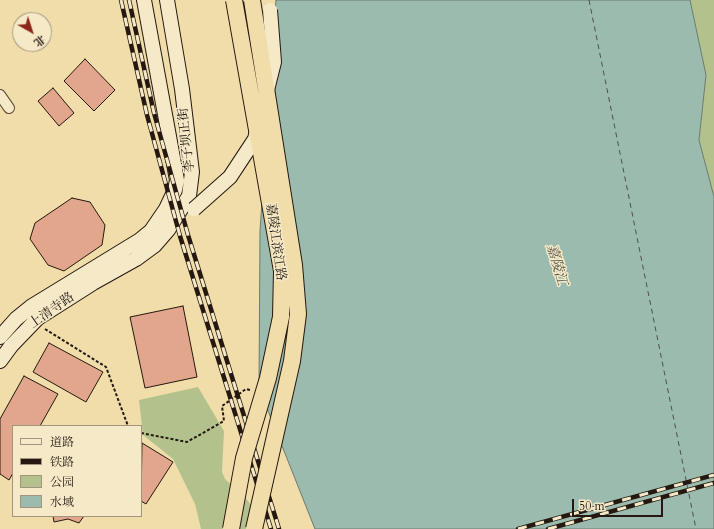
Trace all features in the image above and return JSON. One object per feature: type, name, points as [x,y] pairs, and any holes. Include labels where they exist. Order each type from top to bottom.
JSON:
[{"type":"main road","name":"李子坝正街","points":[[90,277],[151,231],[166,209],[175,190],[177,180],[144,0]]},
{"type":"main road","name":"李子坝正街","points":[[90,277],[136,259],[156,245],[168,230],[189,196],[192,172],[182,89],[167,0]]},
{"type":"main road","name":"嘉陵江滨江路","points":[[231,529],[244,458],[268,378],[281,317],[282,271],[234,0]]},
{"type":"main road","name":"嘉陵江滨江路","points":[[252,0],[294,265],[298,314],[292,361],[254,529]]},
{"type":"main road","points":[[156,245],[230,177],[254,139],[274,62],[268,0]]},
{"type":"main road","name":"上清寺路","points":[[0,361],[10,346],[34,322],[90,277]]},
{"type":"main road","name":"上清寺路","points":[[0,337],[16,319],[32,306],[90,277]]},
{"type":"street","points":[[0,95],[9,108]]},
{"type":"path","points":[[34,322],[106,367],[128,425]]},
{"type":"path","points":[[142,433],[187,442],[224,421],[222,406],[246,389],[253,392]]},
{"type":"green space","points":[[690,0],[714,0],[714,197],[699,140],[706,75]]},
{"type":"green space","points":[[198,387],[224,431],[222,472],[225,479],[248,501],[264,529],[201,529],[195,504],[173,459],[143,435],[139,400]]},
{"type":"water","name":"嘉陵江","points":[[276,0],[690,0],[706,75],[699,140],[714,197],[714,529],[315,529],[259,388],[260,231]]},
{"type":"building","points":[[85,59],[115,90],[94,111],[64,81]]},
{"type":"building","points":[[53,88],[74,113],[59,126],[38,101]]},
{"type":"building","points":[[72,198],[90,202],[105,225],[102,245],[64,271],[48,265],[30,239],[35,223]]},
{"type":"building","points":[[183,306],[197,377],[145,388],[130,317]]},
{"type":"building","points":[[49,343],[103,372],[86,402],[33,372]]},
{"type":"building","points":[[24,376],[58,394],[41,425],[12,425],[12,475],[9,480],[0,474],[0,419]]},
{"type":"building","points":[[142,443],[173,462],[146,504],[142,502]]},
{"type":"building","points":[[53,517],[83,517],[79,523],[68,519],[54,522]]},
{"type":"ferry route","points":[[589,0],[696,529]]},
{"type":"railway","points":[[121,0],[147,115],[180,236],[271,529]]},
{"type":"railway","points":[[129,0],[154,113],[188,235],[279,529]]},
{"type":"railway","points":[[518,529],[714,475]]},
{"type":"railway","points":[[548,529],[714,483]]}]
